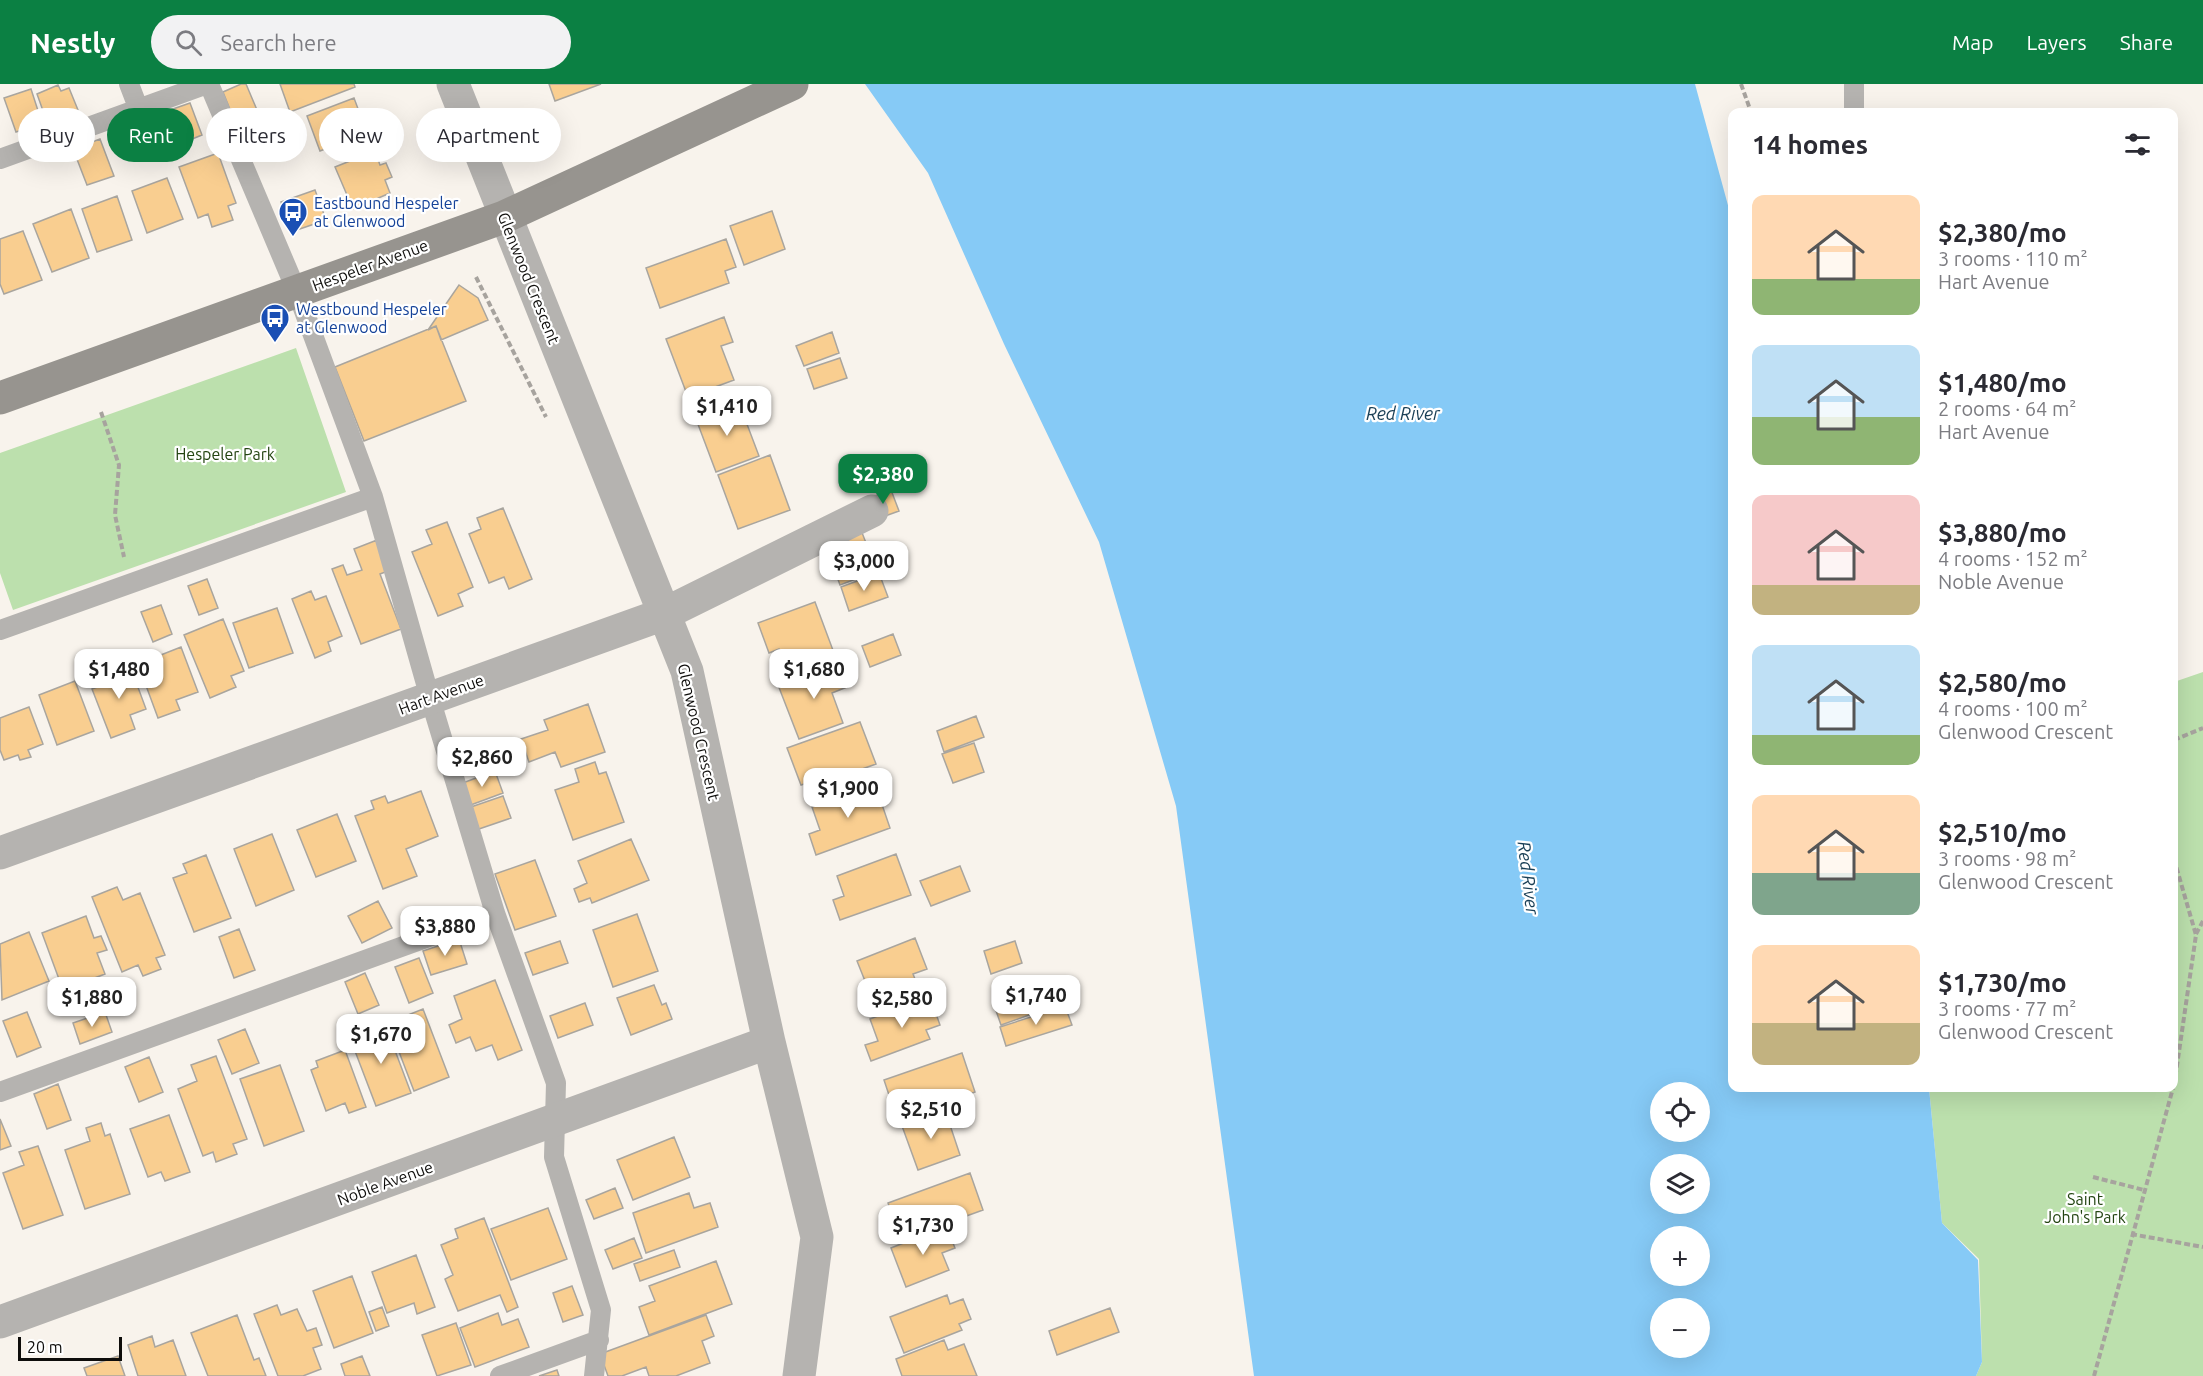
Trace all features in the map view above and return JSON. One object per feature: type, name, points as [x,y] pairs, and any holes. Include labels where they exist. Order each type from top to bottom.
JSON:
[{"type":"main road","name":"Hespeler Avenue","points":[[0,398],[504,217],[792,84]]},
{"type":"street","name":"Glenwood Crescent","points":[[453,84],[504,217],[687,671],[769,1042],[817,1237],[799,1376]]},
{"type":"street","name":"Hart Avenue","points":[[0,853],[664,614],[872,511]]},
{"type":"street","name":"Noble Avenue","points":[[0,1322],[555,1122],[769,1042]]},
{"type":"lane","points":[[129,84],[138,108]]},
{"type":"lane","points":[[144,108],[208,84],[297,292],[373,497],[429,698],[495,913],[556,1083],[554,1157],[601,1310],[594,1376]]},
{"type":"lane","points":[[1854,84],[1854,108]]},
{"type":"lane","points":[[0,159],[107,121]]},
{"type":"lane","points":[[0,630],[373,497]]},
{"type":"lane","points":[[0,1092],[495,913]]},
{"type":"lane","points":[[500,1376],[599,1340]]},
{"type":"path","points":[[1741,84],[1750,108]]},
{"type":"path","points":[[476,277],[548,421]]},
{"type":"path","points":[[101,412],[120,465],[115,515],[133,583]]},
{"type":"path","points":[[2178,738],[2203,728]]},
{"type":"path","points":[[2178,873],[2196,935]]},
{"type":"path","points":[[2178,1054],[2196,935],[2203,921]]},
{"type":"path","points":[[2094,1376],[2131,1234],[2171,1104],[2172,1092]]},
{"type":"path","points":[[2093,1177],[2144,1190]]},
{"type":"path","points":[[2131,1234],[2203,1246]]},
{"type":"green space","name":"Hespeler Park","points":[[296,348],[346,492],[13,610],[0,573],[0,453]]},
{"type":"green space","name":"Saint John's Park","points":[[2203,672],[2203,1376],[1976,1376],[1982,1362],[1979,1259],[1942,1223],[1929,1092],[2178,1092],[2178,681]]},
{"type":"water","name":"Red River","points":[[865,84],[1695,84],[1728,205],[1728,1092],[1929,1092],[1942,1223],[1978,1260],[1982,1362],[1976,1376],[1254,1376],[1176,806],[1099,542],[1004,344],[928,173]]},
{"type":"building","points":[[246,84],[256,108],[229,108],[223,92]]},
{"type":"building","points":[[280,84],[354,84],[355,87],[300,108],[289,108]]},
{"type":"building","points":[[549,84],[601,84],[555,101]]},
{"type":"building","points":[[58,85],[61,91],[69,88],[77,108],[42,108],[37,94]]},
{"type":"building","points":[[31,89],[37,108],[18,108],[18,131],[16,132],[4,98]]},
{"type":"building","points":[[354,98],[358,108],[328,108]]},
{"type":"building","points":[[190,103],[192,108],[176,108]]},
{"type":"building","points":[[319,111],[319,148],[307,116]]},
{"type":"building","points":[[194,114],[202,135],[194,138]]},
{"type":"building","points":[[100,139],[114,176],[87,185],[78,162],[95,162],[95,141]]},
{"type":"building","points":[[206,157],[206,162],[221,162],[236,203],[228,206],[233,220],[212,227],[208,214],[198,218],[179,167]]},
{"type":"building","points":[[348,162],[379,162],[380,165],[386,163],[392,177],[385,180],[390,193],[353,209],[335,167]]},
{"type":"building","points":[[167,178],[183,219],[147,233],[132,191]]},
{"type":"building","points":[[315,190],[326,220],[291,232],[281,202]]},
{"type":"building","points":[[117,196],[132,240],[97,252],[82,209]]},
{"type":"building","points":[[71,209],[89,258],[52,272],[33,224]]},
{"type":"building","points":[[772,211],[785,249],[744,265],[730,226]]},
{"type":"building","points":[[23,231],[42,280],[4,294],[0,284],[0,239]]},
{"type":"building","points":[[726,239],[736,267],[725,271],[729,283],[660,308],[646,268]]},
{"type":"building","points":[[459,285],[478,298],[488,320],[441,340],[436,326],[428,330]]},
{"type":"building","points":[[724,317],[733,342],[721,346],[734,380],[688,397],[666,339]]},
{"type":"building","points":[[436,326],[466,401],[364,441],[335,367]]},
{"type":"building","points":[[832,332],[839,353],[804,366],[796,346]]},
{"type":"building","points":[[840,358],[847,378],[814,389],[807,369]]},
{"type":"building","points":[[739,403],[759,456],[716,472],[696,419]]},
{"type":"building","points":[[770,455],[790,510],[738,529],[718,475]]},
{"type":"building","points":[[891,490],[899,511],[874,520],[867,499]]},
{"type":"building","points":[[503,508],[532,579],[509,589],[504,577],[489,583],[469,534],[481,529],[477,518]]},
{"type":"building","points":[[447,522],[473,587],[458,594],[463,606],[438,616],[412,552],[432,544],[426,530]]},
{"type":"building","points":[[859,525],[877,571],[840,585],[824,540]]},
{"type":"building","points":[[377,540],[388,571],[380,574],[401,629],[361,644],[332,569],[343,565],[347,575],[362,570],[354,549]]},
{"type":"building","points":[[879,573],[888,597],[849,611],[841,587]]},
{"type":"building","points":[[207,579],[218,608],[199,615],[188,586]]},
{"type":"building","points":[[311,591],[315,600],[326,596],[342,636],[328,642],[331,651],[315,658],[292,599]]},
{"type":"building","points":[[815,602],[834,653],[787,670],[779,649],[769,653],[758,623]]},
{"type":"building","points":[[161,605],[172,634],[153,642],[141,612]]},
{"type":"building","points":[[277,608],[293,653],[249,668],[233,623]]},
{"type":"building","points":[[223,619],[244,671],[231,676],[236,687],[210,698],[184,635]]},
{"type":"building","points":[[893,634],[901,655],[870,667],[862,646]]},
{"type":"building","points":[[181,647],[198,692],[176,700],[180,710],[158,718],[138,664]]},
{"type":"building","points":[[129,663],[146,709],[130,715],[135,729],[111,738],[92,689],[111,682],[107,671]]},
{"type":"building","points":[[838,663],[847,687],[832,693],[843,723],[799,739],[778,685]]},
{"type":"building","points":[[75,681],[94,731],[57,745],[39,695]]},
{"type":"building","points":[[588,704],[605,752],[561,767],[555,752],[529,762],[521,739],[548,730],[544,720]]},
{"type":"building","points":[[29,707],[43,744],[28,750],[31,757],[20,760],[18,755],[4,760],[0,750],[0,718]]},
{"type":"building","points":[[976,716],[984,737],[944,752],[937,731]]},
{"type":"building","points":[[860,722],[876,764],[815,786],[814,781],[801,785],[787,748]]},
{"type":"building","points":[[974,743],[984,772],[953,783],[942,754]]},
{"type":"building","points":[[595,762],[599,774],[606,772],[624,822],[573,840],[555,790],[579,782],[575,769]]},
{"type":"building","points":[[495,771],[503,793],[468,806],[460,784]]},
{"type":"building","points":[[875,784],[890,828],[816,855],[809,834],[820,830],[812,807]]},
{"type":"building","points":[[421,791],[438,836],[406,849],[417,876],[383,889],[355,816],[374,809],[371,801],[385,796],[388,803]]},
{"type":"building","points":[[503,796],[511,818],[476,830],[468,808]]},
{"type":"building","points":[[337,814],[356,861],[316,877],[297,830]]},
{"type":"building","points":[[272,834],[294,890],[256,906],[234,849]]},
{"type":"building","points":[[631,839],[649,880],[592,903],[590,898],[579,902],[574,889],[587,883],[578,861]]},
{"type":"building","points":[[896,854],[911,895],[840,920],[833,900],[844,896],[837,876]]},
{"type":"building","points":[[206,855],[231,918],[194,932],[173,878],[187,873],[183,864]]},
{"type":"building","points":[[535,860],[556,916],[515,930],[495,874]]},
{"type":"building","points":[[960,866],[970,891],[931,906],[920,881]]},
{"type":"building","points":[[117,887],[123,900],[140,893],[165,955],[156,958],[161,969],[143,976],[138,965],[122,972],[92,897]]},
{"type":"building","points":[[378,901],[392,928],[362,943],[348,916]]},
{"type":"building","points":[[637,914],[658,971],[613,987],[593,930]]},
{"type":"building","points":[[86,916],[94,938],[101,936],[107,950],[97,953],[105,974],[63,990],[42,933]]},
{"type":"building","points":[[239,929],[255,970],[234,978],[219,937]]},
{"type":"building","points":[[29,932],[49,981],[2,1000],[0,944]]},
{"type":"building","points":[[915,938],[927,969],[913,974],[917,984],[873,1001],[857,961]]},
{"type":"building","points":[[459,939],[467,964],[431,975],[423,951]]},
{"type":"building","points":[[560,941],[568,963],[533,975],[525,953]]},
{"type":"building","points":[[1015,941],[1022,963],[991,974],[984,951]]},
{"type":"building","points":[[419,958],[433,993],[409,1003],[395,967]]},
{"type":"building","points":[[365,973],[379,1005],[358,1014],[345,982]]},
{"type":"building","points":[[1054,976],[1063,1003],[1001,1025],[993,1002],[1030,989],[1029,985]]},
{"type":"building","points":[[495,980],[522,1050],[498,1060],[492,1045],[476,1051],[470,1037],[456,1043],[449,1025],[462,1019],[454,996]]},
{"type":"building","points":[[654,985],[662,1005],[666,1003],[672,1019],[631,1035],[617,998]]},
{"type":"building","points":[[931,1000],[940,1025],[926,1030],[930,1039],[871,1061],[865,1045],[878,1041],[870,1019],[917,1001],[918,1005]]},
{"type":"building","points":[[585,1003],[593,1025],[558,1038],[550,1016]]},
{"type":"building","points":[[1065,1006],[1072,1025],[1006,1046],[1000,1027]]},
{"type":"building","points":[[423,1009],[449,1077],[414,1091],[388,1023]]},
{"type":"building","points":[[27,1012],[41,1047],[17,1057],[3,1021]]},
{"type":"building","points":[[105,1012],[112,1032],[80,1044],[73,1023]]},
{"type":"building","points":[[385,1024],[411,1093],[376,1106],[350,1038]]},
{"type":"building","points":[[245,1029],[259,1063],[232,1074],[218,1040]]},
{"type":"building","points":[[345,1050],[366,1107],[349,1113],[345,1103],[326,1111],[311,1070],[318,1067],[316,1061]]},
{"type":"building","points":[[962,1053],[975,1092],[897,1119],[884,1080]]},
{"type":"building","points":[[216,1056],[247,1139],[233,1144],[237,1154],[216,1162],[213,1152],[203,1156],[178,1089],[197,1081],[191,1065]]},
{"type":"building","points":[[149,1057],[163,1092],[139,1102],[125,1067]]},
{"type":"building","points":[[280,1065],[304,1131],[264,1146],[240,1079]]},
{"type":"building","points":[[58,1084],[71,1120],[47,1129],[34,1094]]},
{"type":"building","points":[[945,1110],[960,1155],[918,1170],[902,1126]]},
{"type":"building","points":[[169,1115],[190,1172],[165,1181],[161,1172],[148,1177],[130,1129]]},
{"type":"building","points":[[0,1119],[11,1146],[0,1150]]},
{"type":"building","points":[[101,1123],[105,1136],[110,1134],[130,1194],[85,1209],[65,1150],[90,1141],[86,1128]]},
{"type":"building","points":[[674,1137],[690,1177],[633,1200],[617,1160]]},
{"type":"building","points":[[38,1146],[63,1215],[23,1229],[3,1173],[24,1165],[19,1152]]},
{"type":"building","points":[[970,1173],[983,1210],[900,1240],[888,1203]]},
{"type":"building","points":[[615,1188],[623,1208],[594,1219],[586,1200]]},
{"type":"building","points":[[689,1193],[694,1208],[710,1203],[718,1227],[646,1253],[633,1213]]},
{"type":"building","points":[[548,1208],[567,1259],[511,1280],[491,1229]]},
{"type":"building","points":[[484,1218],[518,1307],[507,1312],[500,1295],[458,1311],[445,1279],[453,1275],[441,1245],[458,1238],[455,1229]]},
{"type":"building","points":[[946,1226],[955,1248],[942,1253],[949,1270],[906,1287],[891,1248]]},
{"type":"building","points":[[634,1238],[642,1258],[613,1269],[605,1250]]},
{"type":"building","points":[[674,1250],[680,1267],[640,1281],[634,1264]]},
{"type":"building","points":[[416,1255],[435,1307],[417,1314],[414,1303],[387,1313],[372,1272]]},
{"type":"building","points":[[716,1261],[732,1304],[649,1335],[639,1307],[655,1301],[649,1286]]},
{"type":"building","points":[[352,1276],[373,1333],[334,1348],[313,1291]]},
{"type":"building","points":[[572,1286],[583,1315],[563,1322],[553,1293]]},
{"type":"building","points":[[947,1295],[950,1304],[963,1299],[971,1319],[959,1324],[962,1330],[904,1353],[890,1317]]},
{"type":"building","points":[[277,1305],[281,1315],[297,1309],[307,1331],[316,1328],[322,1345],[313,1348],[321,1369],[303,1376],[278,1376],[254,1314]]},
{"type":"building","points":[[382,1307],[389,1326],[376,1331],[369,1312]]},
{"type":"building","points":[[1110,1308],[1119,1332],[1057,1355],[1049,1331]]},
{"type":"building","points":[[498,1313],[502,1325],[518,1319],[529,1347],[475,1367],[460,1328]]},
{"type":"building","points":[[237,1315],[254,1360],[259,1358],[266,1376],[208,1376],[191,1333]]},
{"type":"building","points":[[706,1315],[714,1336],[702,1341],[710,1363],[676,1376],[649,1376],[646,1367],[622,1376],[608,1376],[600,1354]]},
{"type":"building","points":[[456,1323],[471,1365],[437,1376],[422,1335]]},
{"type":"building","points":[[152,1336],[155,1347],[173,1340],[186,1376],[138,1376],[128,1345]]},
{"type":"building","points":[[944,1340],[948,1350],[964,1344],[977,1376],[902,1376],[896,1359]]},
{"type":"building","points":[[118,1356],[125,1376],[87,1376],[84,1368]]},
{"type":"building","points":[[362,1356],[370,1376],[345,1376],[341,1364]]},
{"type":"building","points":[[557,1370],[559,1376],[539,1376]]},
{"type":"place","name":"Eastbound Hespeler at Glenwood","points":[[293,238]]},
{"type":"place","name":"Westbound Hespeler at Glenwood","points":[[275,344]]}]
